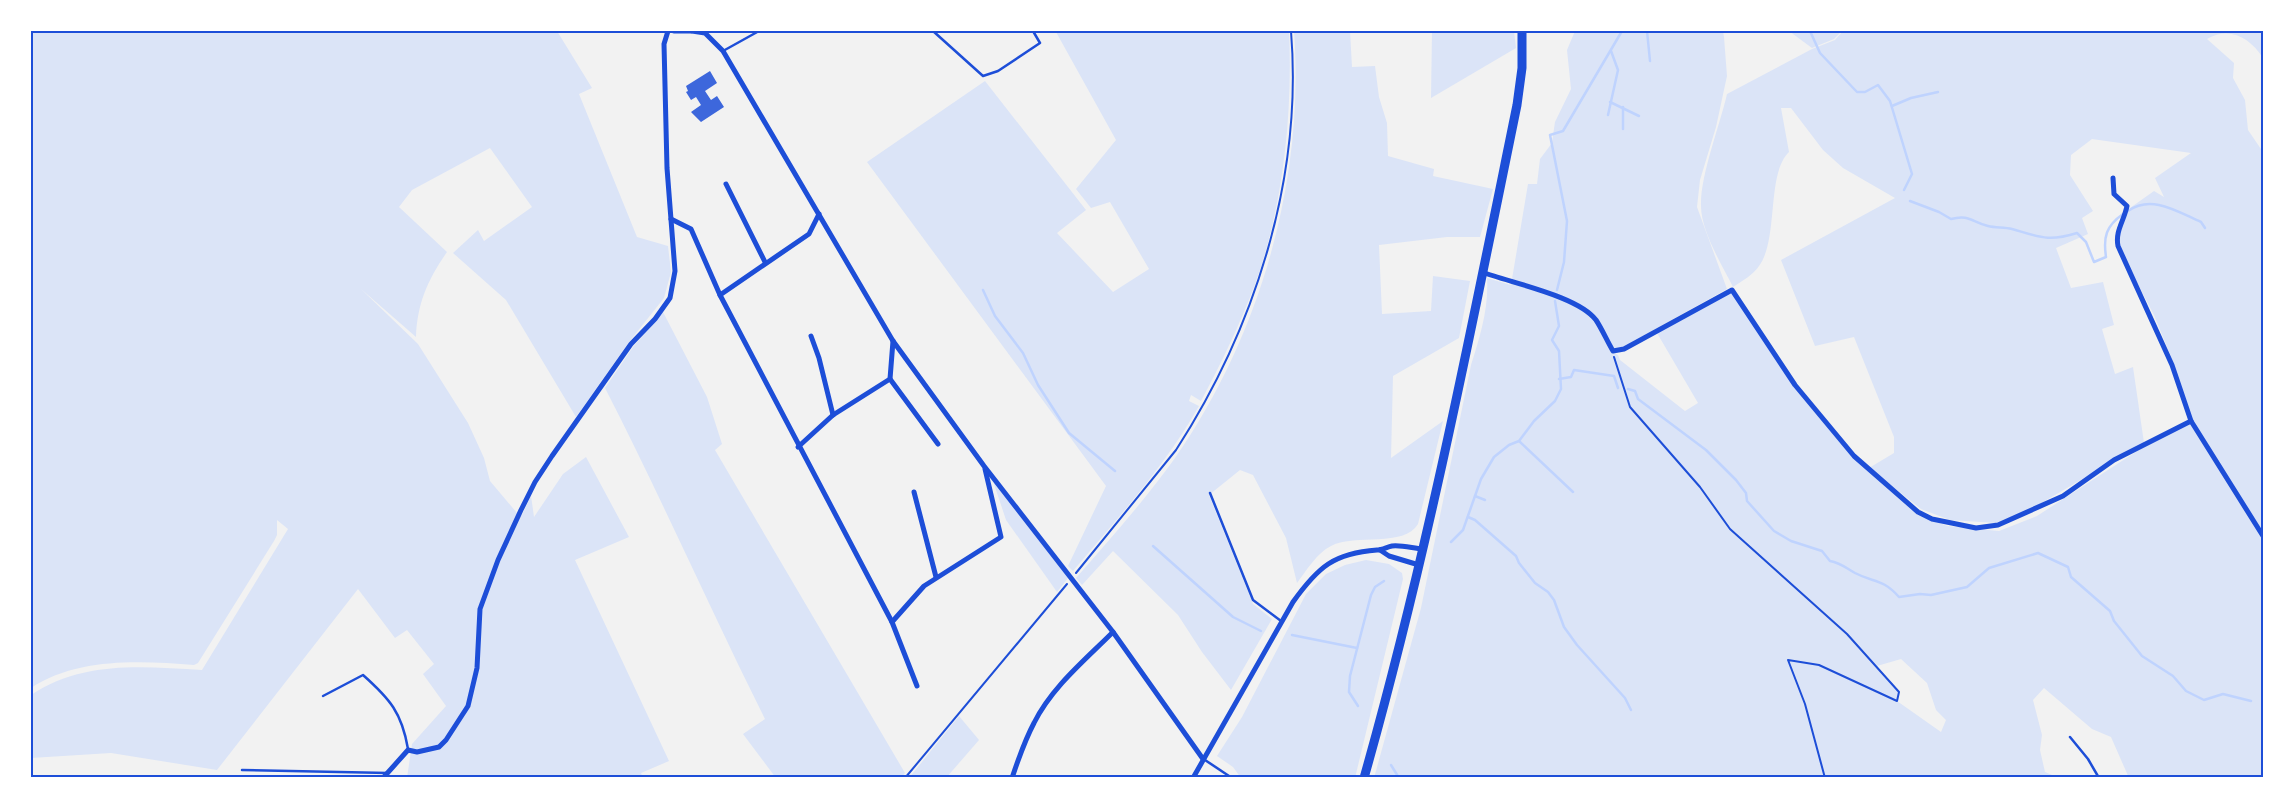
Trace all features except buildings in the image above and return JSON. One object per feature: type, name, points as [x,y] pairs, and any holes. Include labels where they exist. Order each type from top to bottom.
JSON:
[{"type":"main road","points":[[1364,778],[1419,565],[1482,271],[1516,105],[1522,68],[1522,31]]},
{"type":"street","points":[[383,778],[408,750],[417,752],[439,748],[468,706],[478,668],[480,609],[498,560],[535,482],[631,344],[670,298],[675,271],[664,50],[668,31]]},
{"type":"street","points":[[674,31],[705,32],[723,51],[893,341],[984,466],[1113,632],[1203,759]]},
{"type":"street","points":[[2113,178],[2114,194],[2127,206],[2124,220],[2116,238],[2118,246],[2169,357],[2191,421],[2263,536]]},
{"type":"street","points":[[726,184],[765,262]]},
{"type":"street","points":[[720,294],[809,234],[819,214]]},
{"type":"street","points":[[671,219],[692,229],[720,294],[798,447],[892,622],[917,686]]},
{"type":"street","points":[[1482,271],[1547,293],[1578,306],[1595,319],[1613,351],[1624,349],[1732,290],[1795,385],[1854,456],[1918,512],[1948,523],[1976,528],[1998,525],[2062,496],[2101,468],[2191,421]]},
{"type":"street","points":[[811,336],[819,358],[833,414]]},
{"type":"street","points":[[893,341],[890,379],[938,444]]},
{"type":"street","points":[[798,447],[833,414],[890,379]]},
{"type":"street","points":[[892,622],[924,586],[1001,536],[984,466]]},
{"type":"street","points":[[914,492],[936,577]]},
{"type":"street","points":[[1193,778],[1282,622],[1308,581],[1328,563],[1356,552],[1380,550],[1390,546],[1422,549]]},
{"type":"street","points":[[1380,550],[1389,556],[1419,565]]},
{"type":"street","points":[[1012,778],[1034,723],[1046,705],[1060,686],[1113,632]]},
{"type":"lane","points":[[723,51],[759,31]]},
{"type":"lane","points":[[933,31],[983,76],[998,71],[1040,43],[1033,31]]},
{"type":"lane","points":[[1210,492],[1253,600],[1282,622]]},
{"type":"lane","points":[[323,696],[363,676],[384,694],[396,710],[404,727],[408,750]]},
{"type":"lane","points":[[2070,737],[2088,758],[2099,778]]},
{"type":"lane","points":[[1203,759],[1232,778]]},
{"type":"lane","points":[[242,770],[388,772]]},
{"type":"path","points":[[1084,563],[1176,450],[1228,356],[1257,285],[1278,213],[1290,135],[1293,64],[1291,31]]},
{"type":"path","points":[[1613,351],[1630,407],[1700,487],[1730,529],[1847,634],[1899,692],[1897,701],[1819,665],[1788,660],[1805,704],[1825,778]]},
{"type":"path","points":[[905,778],[1063,589]]},
{"type":"shaded area","points":[[31,31],[557,31],[592,88],[579,94],[637,237],[668,246],[671,272],[664,298],[629,342],[576,417],[506,300],[453,253],[478,230],[484,241],[532,207],[490,148],[412,190],[399,207],[447,252],[434,272],[425,292],[421,303],[416,337],[361,289],[418,344],[468,423],[484,458],[490,481],[517,513],[522,515],[531,496],[534,517],[563,474],[586,457],[629,537],[575,560],[669,761],[641,773],[643,778],[407,778],[412,744],[446,706],[423,674],[434,664],[407,630],[395,638],[358,589],[217,770],[111,753],[31,758],[31,695],[51,684],[72,676],[114,668],[202,670],[288,529],[277,520],[277,535],[274,541],[198,663],[194,665],[132,662],[89,666],[49,678],[31,688]]},
{"type":"shaded area","points":[[1289,31],[1289,95],[1284,160],[1272,226],[1264,257],[1248,302],[1216,373],[1201,401],[1191,395],[1189,401],[1199,406],[1186,428],[1156,471],[1073,571],[1068,566],[1106,486],[867,162],[985,81],[1086,210],[1057,233],[1113,292],[1149,269],[1110,202],[1091,208],[1076,189],[1116,140],[1056,32]]},
{"type":"shaded area","points":[[1294,31],[1350,31],[1352,67],[1375,66],[1379,97],[1387,123],[1388,156],[1434,169],[1433,176],[1493,189],[1480,237],[1447,237],[1379,245],[1382,314],[1431,311],[1433,276],[1470,281],[1459,338],[1393,376],[1391,458],[1443,421],[1418,524],[1402,536],[1353,540],[1331,546],[1316,558],[1297,583],[1286,538],[1253,475],[1240,470],[1209,495],[1253,604],[1272,619],[1231,690],[1202,652],[1178,615],[1113,551],[1082,585],[1076,578],[1164,474],[1175,458],[1205,411],[1231,361],[1253,309],[1270,255],[1284,199],[1292,143],[1296,87]]},
{"type":"shaded area","points":[[1432,31],[1514,31],[1516,48],[1431,98]]},
{"type":"shaded area","points":[[1575,31],[1723,31],[1727,76],[1716,127],[1700,180],[1697,207],[1727,289],[1623,347],[1611,351],[1685,411],[1698,403],[1657,333],[1732,292],[1793,385],[1853,458],[1918,514],[1947,526],[1999,531],[2037,516],[2145,446],[2191,423],[2263,539],[2263,778],[2129,778],[2111,737],[2092,729],[2044,688],[2033,700],[2042,735],[2040,750],[2045,772],[2059,778],[1374,778],[1421,608],[1471,365],[1483,322],[1487,300],[1487,278],[1511,285],[1528,184],[1537,184],[1540,159],[1552,143],[1555,122],[1571,89],[1567,50]],"holes":[[[1901,659],[1927,683],[1936,710],[1946,720],[1941,732],[1897,701],[1899,692],[1877,666]]]},
{"type":"shaded area","points":[[1789,31],[1842,31],[1834,39],[1812,48]]},
{"type":"shaded area","points":[[1843,31],[2263,31],[2263,58],[2252,45],[2239,36],[2224,34],[2215,35],[2207,39],[2234,63],[2233,78],[2245,100],[2248,130],[2263,152],[2263,533],[2192,419],[2174,364],[2154,315],[2120,250],[2117,237],[2130,208],[2154,191],[2164,197],[2155,178],[2191,153],[2092,139],[2071,155],[2070,175],[2093,211],[2082,218],[2088,234],[2056,248],[2071,288],[2103,282],[2114,325],[2102,329],[2115,374],[2133,367],[2144,443],[2031,509],[1996,523],[1950,520],[1921,509],[1869,468],[1894,453],[1894,437],[1854,337],[1815,346],[1781,260],[1895,198],[1843,168],[1823,150],[1791,108],[1781,108],[1789,152],[1782,162],[1777,175],[1769,240],[1759,266],[1747,278],[1733,287],[1708,237],[1701,206],[1707,166],[1727,94],[1812,49],[1835,40]]},
{"type":"shaded area","points":[[663,312],[707,397],[722,444],[715,450],[905,773],[901,778],[776,778],[743,734],[765,719],[605,388],[633,347]]},
{"type":"shaded area","points":[[992,478],[1068,578],[1057,592],[1006,520]]},
{"type":"shaded area","points":[[1366,560],[1389,564],[1402,573],[1403,579],[1355,778],[1241,778],[1233,767],[1217,756],[1242,717],[1306,594],[1326,574],[1345,565]]},
{"type":"shaded area","points":[[959,716],[979,740],[946,778],[909,778]]},
{"type":"waterway","points":[[1557,290],[1564,262],[1567,221],[1550,135],[1563,131],[1622,31]]},
{"type":"waterway","points":[[1647,31],[1650,61]]},
{"type":"waterway","points":[[1810,31],[1820,53],[1857,92],[1865,92],[1878,85],[1890,101],[1912,174],[1904,190]]},
{"type":"waterway","points":[[1608,115],[1618,70],[1611,51]]},
{"type":"waterway","points":[[1892,106],[1911,98],[1938,92]]},
{"type":"waterway","points":[[1610,102],[1639,116]]},
{"type":"waterway","points":[[1623,107],[1623,129]]},
{"type":"waterway","points":[[1910,201],[1939,212],[1951,219],[1962,217],[1988,226],[2009,228],[2037,236],[2051,238],[2077,233],[2086,242],[2094,262],[2106,257],[2105,244],[2107,233],[2117,218],[2123,214]]},
{"type":"waterway","points":[[2128,211],[2137,206],[2156,204],[2201,222],[2205,228]]},
{"type":"waterway","points":[[983,290],[995,316],[1023,353],[1038,385],[1069,433],[1115,471]]},
{"type":"waterway","points":[[1451,542],[1463,530],[1481,479],[1494,457],[1509,445],[1519,441],[1534,421],[1555,401],[1561,389],[1559,351],[1552,340],[1559,326],[1555,301]]},
{"type":"waterway","points":[[1559,379],[1571,377],[1574,370],[1614,376],[1618,388]]},
{"type":"waterway","points":[[1628,389],[1635,391],[1638,399],[1706,450],[1736,480],[1746,493],[1747,501],[1774,531],[1791,541],[1822,551],[1830,561],[1883,584],[1899,597],[1920,594],[1931,595],[1967,587],[1989,568],[2038,553],[2068,567],[2071,577],[2110,611],[2114,621],[2142,656],[2173,676],[2186,691],[2204,700],[2223,694],[2251,701]]},
{"type":"waterway","points":[[1519,441],[1573,492]]},
{"type":"waterway","points":[[1475,496],[1485,500]]},
{"type":"waterway","points":[[1468,517],[1475,520],[1516,556],[1519,563],[1535,583],[1548,592],[1554,600],[1564,627],[1577,645],[1625,698],[1631,710]]},
{"type":"waterway","points":[[1153,546],[1233,617],[1261,631]]},
{"type":"waterway","points":[[1358,706],[1349,692],[1350,676],[1371,595],[1375,587],[1384,581]]},
{"type":"waterway","points":[[1292,635],[1357,648]]},
{"type":"waterway","points":[[1391,765],[1399,778]]}]
